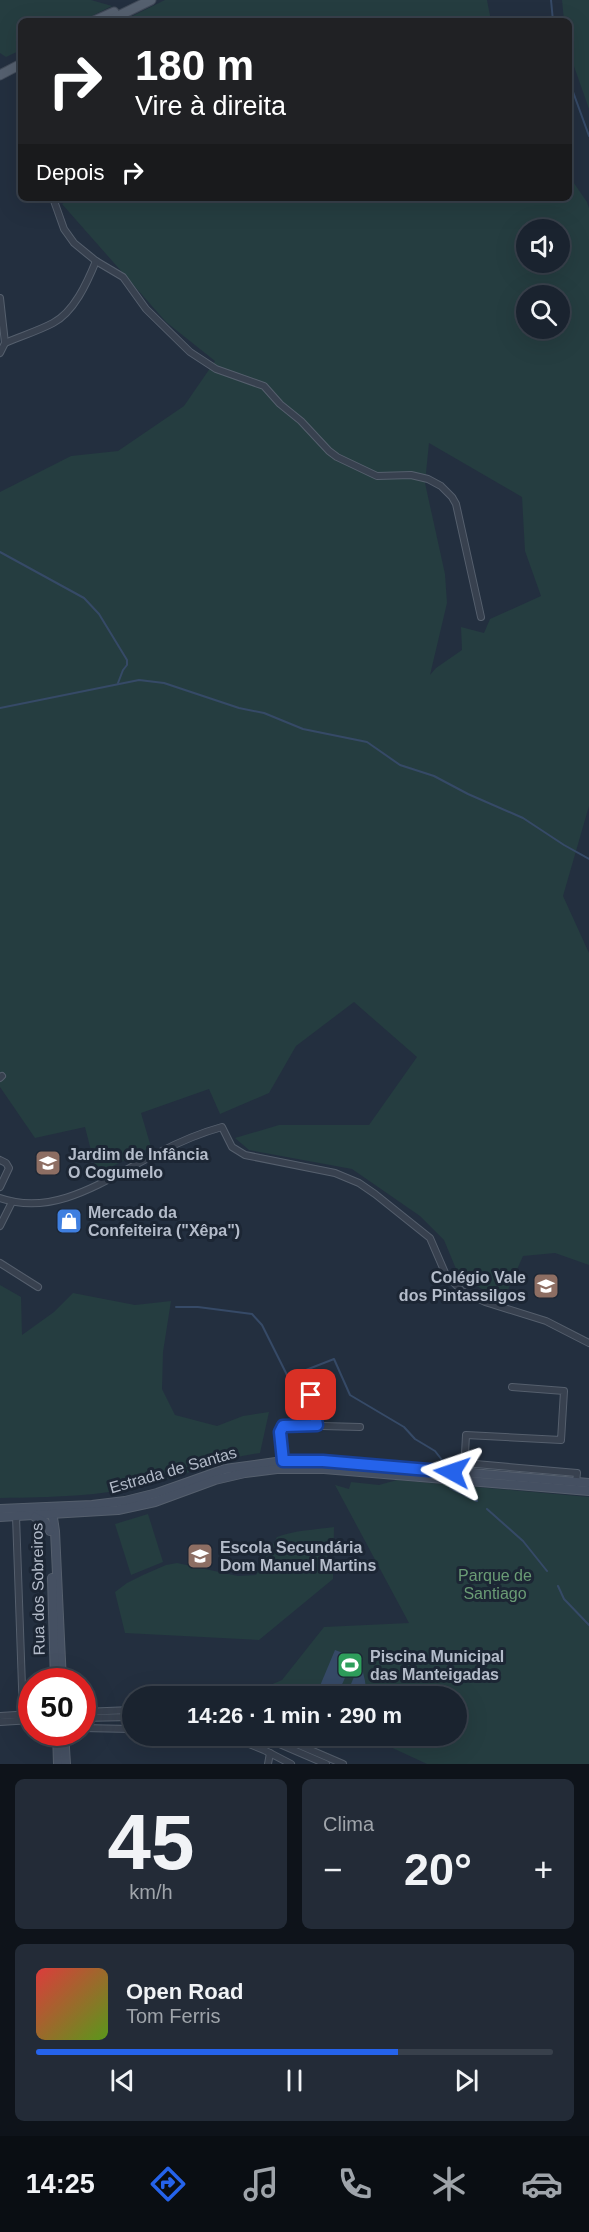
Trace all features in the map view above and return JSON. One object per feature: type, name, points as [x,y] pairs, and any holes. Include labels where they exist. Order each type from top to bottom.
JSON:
[{"type":"main road","points":[[100,18],[137,0]]},
{"type":"main road","points":[[114,18],[151,0]]},
{"type":"main road","points":[[0,68],[18,59]]},
{"type":"main road","points":[[0,75],[18,66]]},
{"type":"main road","name":"Estrada de Santas","points":[[52,1511],[140,1498],[225,1469],[283,1461],[464,1468],[589,1483]]},
{"type":"main road","name":"Estrada de Santas","points":[[52,1511],[76,1514],[136,1506],[215,1480],[277,1468],[324,1469],[589,1491]]},
{"type":"main road","points":[[0,1509],[52,1511]]},
{"type":"main road","points":[[0,1517],[31,1516],[52,1511]]},
{"type":"main road","name":"Rua dos Sobreiros","points":[[52,1511],[61,1668]]},
{"type":"main road","points":[[31,1516],[42,1520],[53,1531],[61,1521],[76,1514]]},
{"type":"main road","name":"Rua dos Sobreiros","points":[[53,1531],[55,1668]]},
{"type":"main road","points":[[57,1746],[58,1764]]},
{"type":"main road","points":[[65,1746],[66,1764]]},
{"type":"street","points":[[54,201],[64,229],[74,243],[96,261],[123,277],[146,309],[190,352],[216,369],[264,387],[337,457],[377,476],[411,475],[428,479],[441,486],[456,504],[481,617]]},
{"type":"street","points":[[5,343],[55,322],[68,311],[96,261]]},
{"type":"street","points":[[0,298],[5,343],[0,353]]},
{"type":"street","points":[[0,1198],[12,1202],[37,1204],[59,1201],[77,1195],[179,1142],[222,1126],[232,1147],[245,1155],[335,1173],[359,1183],[393,1207],[430,1238],[446,1275],[462,1291],[485,1302],[546,1321],[589,1343]]},
{"type":"street","points":[[0,1160],[9,1168],[0,1187]]},
{"type":"street","points":[[0,1226],[12,1202]]},
{"type":"street","points":[[0,1263],[38,1287]]},
{"type":"street","points":[[464,1468],[466,1435],[561,1440],[564,1391],[512,1387]]},
{"type":"street","points":[[311,1395],[317,1425]]},
{"type":"street","points":[[283,1461],[280,1432],[283,1426],[360,1426]]},
{"type":"street","name":"Rua dos Sobreiros","points":[[16,1516],[21,1668]]},
{"type":"street","points":[[96,1711],[122,1710]]},
{"type":"street","points":[[0,1716],[18,1715]]},
{"type":"street","points":[[96,1717],[122,1716]]},
{"type":"street","points":[[0,1722],[18,1721]]},
{"type":"street","points":[[96,1728],[122,1729]]},
{"type":"street","points":[[253,1746],[291,1764]]},
{"type":"street","points":[[284,1746],[326,1764]]},
{"type":"street","points":[[301,1746],[343,1764]]},
{"type":"street","points":[[268,1764],[270,1753]]},
{"type":"green space","points":[[0,0],[91,0],[112,6],[88,18],[18,18],[18,51],[6,57],[0,53]]},
{"type":"green space","points":[[165,0],[487,0],[490,18],[128,18]]},
{"type":"green space","points":[[562,0],[589,0],[589,109],[572,61],[572,18],[564,18]]},
{"type":"green space","points":[[572,180],[587,202],[589,208],[589,806],[563,896],[589,953],[589,1265],[555,1253],[523,1256],[503,1301],[459,1276],[444,1240],[420,1216],[352,1169],[249,1150],[235,1138],[279,1125],[369,1125],[417,1057],[354,1002],[296,1046],[269,1093],[220,1114],[209,1089],[141,1113],[151,1147],[97,1174],[85,1127],[35,1138],[0,1087],[0,492],[71,456],[118,451],[184,406],[215,361],[166,322],[62,204],[67,201],[572,201]],"holes":[[[429,443],[522,497],[525,551],[541,596],[490,619],[484,633],[461,627],[462,650],[436,668],[430,675],[447,603],[445,574],[425,483]]]},
{"type":"green space","points":[[0,1285],[21,1297],[22,1335],[54,1312],[73,1293],[135,1305],[171,1301],[163,1352],[162,1389],[175,1415],[217,1426],[243,1416],[269,1412],[260,1453],[113,1492],[75,1496],[0,1498]]},
{"type":"green space","name":"Parque de Santiago","points":[[397,1480],[589,1497],[589,1764],[427,1764],[388,1746],[467,1746],[467,1686],[268,1686],[282,1680],[324,1627],[409,1623],[335,1485],[349,1489],[351,1482],[379,1485]]},
{"type":"green space","points":[[148,1514],[163,1562],[131,1575],[115,1524]]},
{"type":"green space","points":[[334,1527],[333,1579],[259,1640],[125,1633],[115,1592],[127,1583],[166,1565],[177,1563],[238,1576],[256,1575],[277,1537]]},
{"type":"water","points":[[335,1650],[354,1657],[341,1686],[320,1686]]},
{"type":"water","points":[[361,1660],[366,1686],[350,1686]]},
{"type":"waterway","points":[[551,0],[553,18]]},
{"type":"waterway","points":[[572,89],[589,136]]},
{"type":"waterway","points":[[0,552],[84,598],[99,614],[127,660],[127,665],[118,683]]},
{"type":"waterway","points":[[0,708],[139,680],[164,683],[239,708],[264,713],[303,729],[367,742],[400,765],[434,776],[523,818],[589,859]]},
{"type":"waterway","points":[[176,1307],[198,1307],[252,1314],[262,1325],[288,1377],[334,1359],[350,1395],[404,1427],[415,1439],[435,1451],[442,1460]]},
{"type":"waterway","points":[[450,1488],[477,1501]]},
{"type":"waterway","points":[[487,1509],[523,1541],[547,1571]]},
{"type":"waterway","points":[[558,1586],[564,1599],[589,1625]]},
{"type":"place","name":"Jardim de Infância O Cogumelo","points":[[48,1163]]},
{"type":"place","name":"Mercado da Confeiteira (\"Xêpa\")","points":[[69,1221]]},
{"type":"place","name":"Colégio Vale dos Pintassilgos","points":[[546,1286]]},
{"type":"place","name":"Escola Secundária Dom Manuel Martins","points":[[200,1556]]},
{"type":"place","name":"Piscina Municipal das Manteigadas","points":[[350,1665]]},
{"type":"route","points":[[311,1395],[317,1425],[288,1424],[283,1426],[280,1432],[283,1461],[323,1461],[452,1472]]}]
